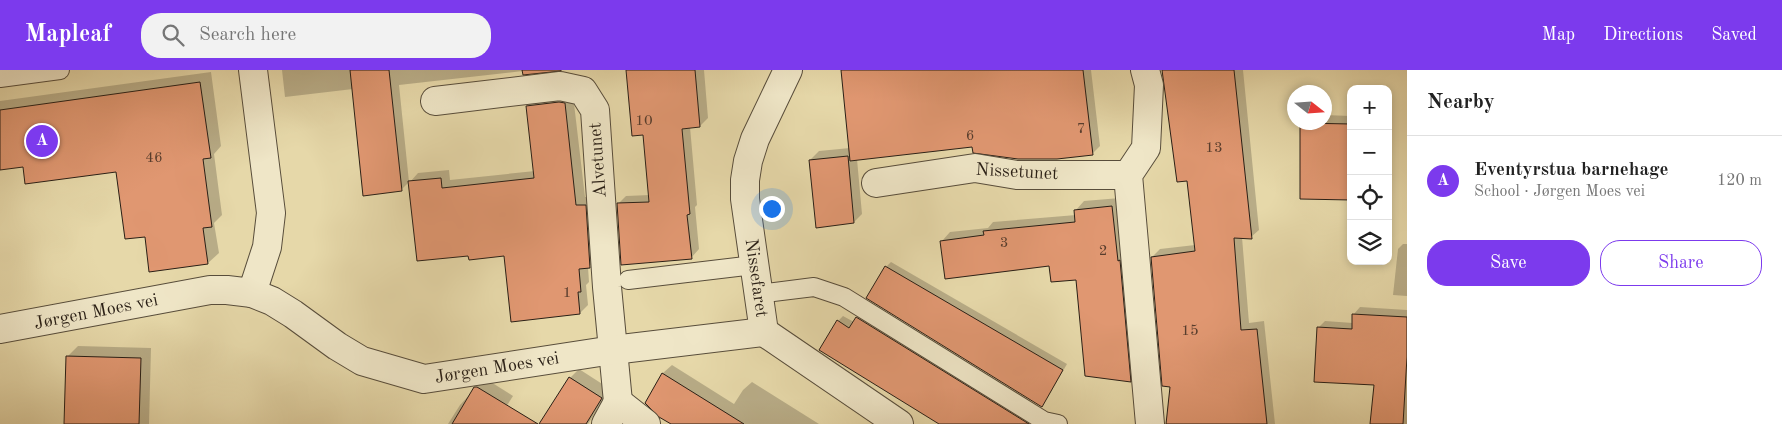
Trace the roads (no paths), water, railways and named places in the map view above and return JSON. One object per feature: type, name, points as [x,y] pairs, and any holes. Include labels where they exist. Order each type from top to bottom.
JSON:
[{"type":"street","points":[[252,293],[267,248],[271,213],[253,70]]},
{"type":"street","name":"Nissefaret","points":[[788,70],[755,139],[748,161],[745,180],[745,199],[764,332],[899,424]]},
{"type":"street","points":[[1145,70],[1149,85],[1146,148],[1128,175],[1150,424]]},
{"type":"street","name":"Alvetunet","points":[[435,101],[560,86],[583,91],[594,110],[613,350],[612,413]]},
{"type":"street","name":"Nissetunet","points":[[876,183],[974,168],[1017,175],[1128,175]]},
{"type":"street","name":"Jørgen Moes vei","points":[[0,329],[210,290],[252,293],[272,301],[362,361],[424,380],[613,350],[764,332]]},
{"type":"street","points":[[612,413],[646,424]]},
{"type":"lane","points":[[0,78],[60,70]]},
{"type":"lane","points":[[628,280],[754,265]]},
{"type":"lane","points":[[758,294],[814,287],[844,297],[1044,421],[1058,424]]},
{"type":"place","name":"Eventyrstua barnehage","points":[[42,141]]}]
